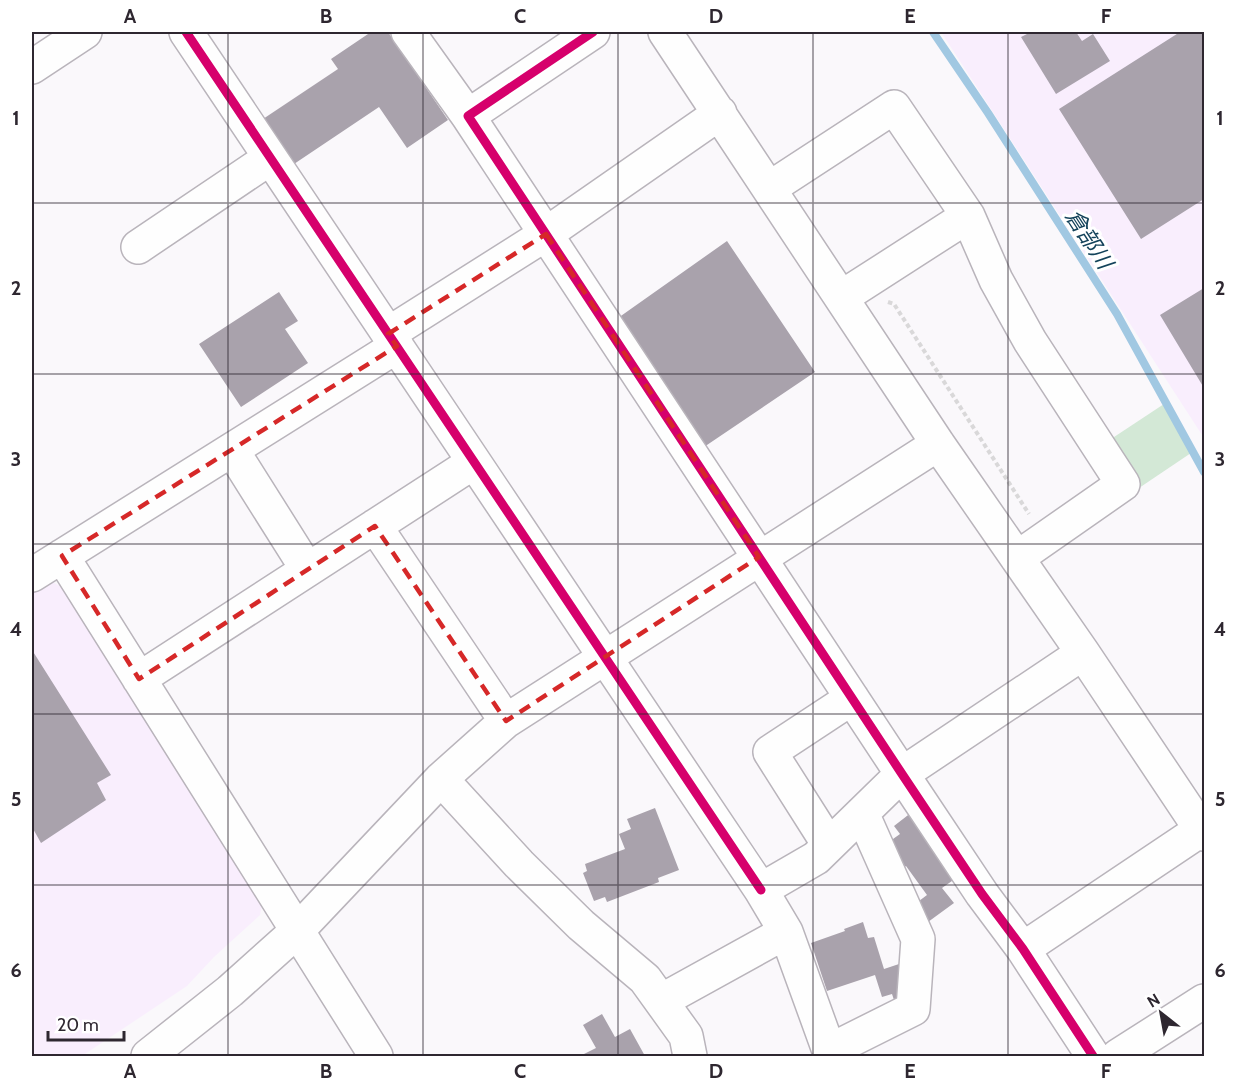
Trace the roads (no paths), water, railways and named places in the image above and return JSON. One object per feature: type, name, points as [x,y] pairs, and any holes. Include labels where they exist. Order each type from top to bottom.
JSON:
[{"type":"street","points":[[32,67],[85,32]]},
{"type":"street","points":[[186,32],[761,890],[786,932],[830,1054],[913,1009],[918,939],[862,813]]},
{"type":"street","points":[[408,32],[468,116],[902,774],[982,894],[1023,949],[1093,1056]]},
{"type":"street","points":[[468,116],[593,32]]},
{"type":"street","points":[[665,32],[770,188],[850,292],[938,444],[1027,551],[1083,653],[1203,832],[1023,949]]},
{"type":"street","points":[[770,188],[894,107],[968,216],[996,280],[1030,341],[1123,484],[1027,551]]},
{"type":"street","points":[[32,575],[232,450],[720,113]]},
{"type":"street","points":[[138,247],[270,158]]},
{"type":"street","points":[[850,292],[968,216]]},
{"type":"street","points":[[153,1055],[297,931],[441,778],[506,721],[938,444]]},
{"type":"street","points":[[232,450],[307,569]]},
{"type":"street","points":[[139,679],[474,462]]},
{"type":"street","points":[[375,526],[506,721]]},
{"type":"street","points":[[62,556],[376,1056]]},
{"type":"street","points":[[761,890],[816,858],[902,774],[1083,653]]},
{"type":"street","points":[[829,845],[770,752],[852,698]]},
{"type":"street","points":[[441,778],[519,864],[581,925],[645,979],[686,1036],[690,1056]]},
{"type":"street","points":[[661,1001],[786,932]]},
{"type":"street","points":[[1118,1056],[1204,1000]]},
{"type":"waterway","name":"倉部川","points":[[933,32],[1117,314],[1204,472]]}]
